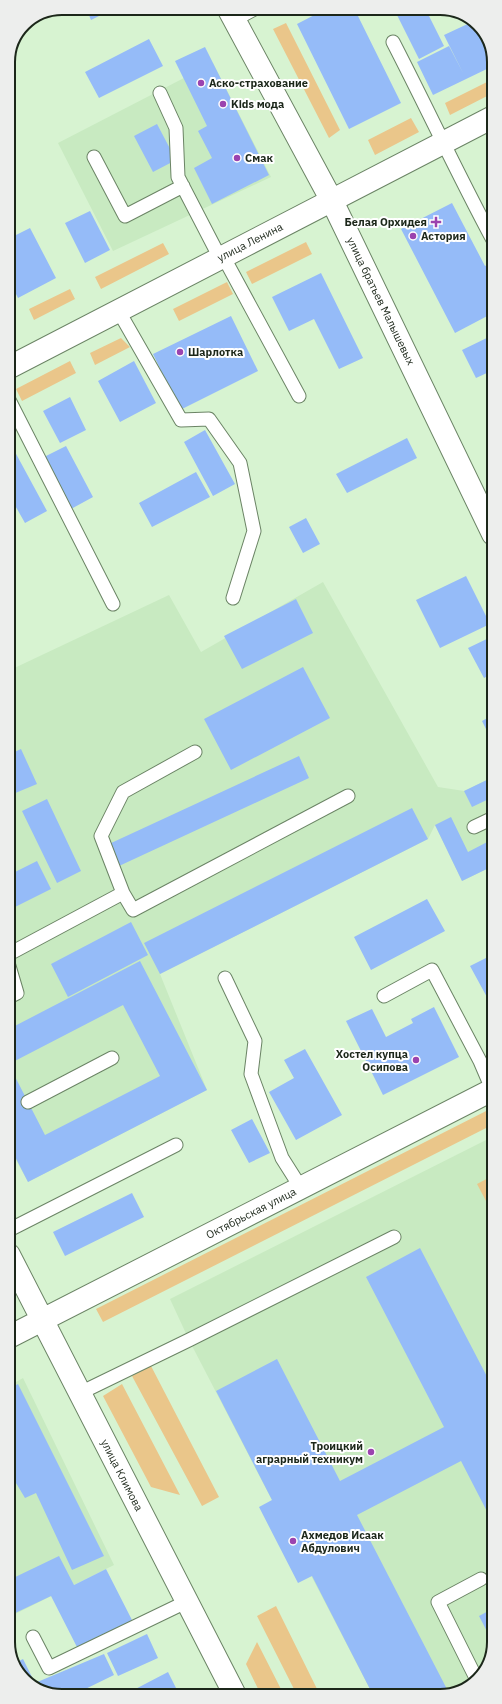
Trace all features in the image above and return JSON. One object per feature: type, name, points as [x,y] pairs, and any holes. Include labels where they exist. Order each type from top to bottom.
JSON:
[{"type":"street","name":"улица братьев Малышевых","points":[[232,15],[332,200],[487,522]]},
{"type":"street","name":"улица Ленина","points":[[15,364],[487,120]]},
{"type":"street","name":"Октябрьская улица","points":[[15,1334],[487,1092]]},
{"type":"street","name":"улица Климова","points":[[15,1267],[231,1689]]},
{"type":"lane","points":[[393,42],[465,188],[487,229]]},
{"type":"lane","points":[[160,93],[176,128],[178,177],[299,396]]},
{"type":"lane","points":[[94,157],[125,216],[183,186]]},
{"type":"lane","points":[[118,310],[181,420],[209,419],[240,463],[254,531],[233,598]]},
{"type":"lane","points":[[15,412],[113,604]]},
{"type":"lane","points":[[195,752],[123,792],[101,836],[123,893],[133,910],[348,796]]},
{"type":"lane","points":[[474,827],[487,821]]},
{"type":"lane","points":[[15,951],[123,893]]},
{"type":"lane","points":[[384,996],[432,970],[487,1076]]},
{"type":"lane","points":[[225,978],[254,1041],[251,1074],[282,1158],[301,1188]]},
{"type":"lane","points":[[28,1102],[112,1058]]},
{"type":"lane","points":[[15,1227],[176,1145]]},
{"type":"lane","points":[[80,1393],[394,1237]]},
{"type":"lane","points":[[474,1674],[438,1602],[481,1579]]},
{"type":"lane","points":[[33,1637],[49,1668],[186,1602]]},
{"type":"shaded area","points":[[286,23],[340,130],[329,138],[273,29]]},
{"type":"shaded area","points":[[213,63],[271,177],[113,251],[58,143]]},
{"type":"shaded area","points":[[487,82],[487,96],[450,115],[445,103]]},
{"type":"shaded area","points":[[411,118],[419,132],[375,155],[368,140]]},
{"type":"shaded area","points":[[306,242],[312,254],[252,284],[246,272]]},
{"type":"shaded area","points":[[163,243],[169,254],[101,289],[95,277]]},
{"type":"shaded area","points":[[227,282],[233,294],[179,321],[173,309]]},
{"type":"shaded area","points":[[70,289],[75,299],[34,320],[29,309]]},
{"type":"shaded area","points":[[121,338],[130,347],[95,365],[90,353]]},
{"type":"shaded area","points":[[70,361],[76,373],[22,401],[16,389]]},
{"type":"shaded area","points":[[323,582],[438,787],[464,791],[487,780],[487,869],[462,881],[435,825],[428,839],[160,974],[207,1090],[28,1182],[15,1158],[15,668],[169,595],[201,652]]},
{"type":"shaded area","points":[[487,1111],[487,1128],[103,1322],[96,1309]]},
{"type":"shaded area","name":"Троицкий аграрный техникум","points":[[487,1140],[487,1642],[483,1660],[479,1668],[469,1679],[455,1686],[440,1689],[370,1689],[189,1340],[170,1299]]},
{"type":"shaded area","points":[[487,1179],[487,1203],[477,1184]]},
{"type":"shaded area","points":[[151,1366],[219,1497],[202,1506],[132,1376]]},
{"type":"shaded area","points":[[23,1378],[114,1565],[15,1614],[15,1383]]},
{"type":"shaded area","points":[[122,1384],[180,1495],[151,1487],[103,1396]]},
{"type":"shaded area","points":[[276,1606],[317,1689],[294,1689],[257,1616]]},
{"type":"shaded area","points":[[257,1642],[281,1689],[258,1689],[246,1664]]},
{"type":"building","points":[[89,15],[101,15],[91,20]]},
{"type":"building","points":[[314,15],[357,15],[401,103],[349,129],[297,24]]},
{"type":"building","points":[[397,15],[428,15],[444,46],[419,59]]},
{"type":"building","points":[[467,24],[481,39],[486,53],[487,69],[433,95],[417,62],[449,46],[463,73],[444,35]]},
{"type":"building","points":[[149,39],[163,66],[99,98],[85,72]]},
{"type":"building","points":[[205,47],[269,175],[212,204],[194,168],[212,158],[198,131],[207,126],[175,61]]},
{"type":"building","points":[[157,124],[176,160],[153,172],[134,136]]},
{"type":"building","points":[[452,203],[485,266],[487,265],[487,316],[455,333],[401,229]]},
{"type":"building","points":[[90,211],[110,250],[85,263],[65,223]]},
{"type":"building","points":[[30,228],[56,278],[18,298],[15,292],[15,236]]},
{"type":"building","points":[[321,273],[363,358],[339,369],[314,319],[289,331],[272,297]]},
{"type":"building","points":[[231,316],[258,371],[180,410],[153,354]]},
{"type":"building","points":[[487,338],[487,373],[476,378],[462,350]]},
{"type":"building","points":[[134,361],[156,403],[120,422],[98,381]]},
{"type":"building","points":[[70,397],[86,430],[60,443],[43,411]]},
{"type":"building","points":[[205,430],[235,484],[213,496],[184,442]]},
{"type":"building","points":[[407,438],[417,458],[347,493],[336,474]]},
{"type":"building","points":[[66,446],[93,497],[71,509],[44,457]]},
{"type":"building","points":[[15,452],[47,511],[25,523],[15,505]]},
{"type":"building","points":[[196,472],[210,497],[152,527],[139,503]]},
{"type":"building","points":[[306,518],[320,544],[303,553],[289,527]]},
{"type":"building","points":[[466,576],[487,618],[487,625],[440,648],[416,600]]},
{"type":"building","points":[[296,599],[313,633],[242,669],[224,636]]},
{"type":"building","points":[[487,639],[487,676],[484,678],[468,648]]},
{"type":"building","points":[[303,667],[330,718],[231,770],[204,719]]},
{"type":"building","points":[[487,718],[487,731],[482,721]]},
{"type":"building","points":[[21,749],[37,784],[15,793],[15,752]]},
{"type":"building","points":[[299,756],[309,778],[119,866],[109,844]]},
{"type":"building","points":[[487,780],[487,800],[472,807],[464,791]]},
{"type":"building","points":[[47,799],[81,871],[57,883],[22,811]]},
{"type":"building","points":[[412,808],[428,839],[160,974],[144,943]]},
{"type":"building","points":[[451,817],[468,852],[487,842],[487,869],[462,881],[435,825]]},
{"type":"building","points":[[37,861],[51,889],[15,907],[15,872]]},
{"type":"building","points":[[427,899],[445,931],[371,970],[354,937]]},
{"type":"building","points":[[131,922],[148,955],[68,997],[51,964]]},
{"type":"building","points":[[487,958],[487,997],[470,966]]},
{"type":"building","points":[[140,961],[207,1090],[28,1182],[15,1157],[15,1077],[45,1135],[160,1076],[123,1005],[15,1061],[15,1026]]},
{"type":"building","points":[[434,1007],[459,1057],[383,1095],[346,1021],[372,1009],[386,1037],[413,1023],[411,1019]]},
{"type":"building","points":[[305,1049],[342,1115],[296,1140],[269,1092],[294,1078],[284,1060]]},
{"type":"building","points":[[252,1119],[270,1153],[249,1163],[231,1130]]},
{"type":"building","points":[[132,1193],[144,1217],[65,1256],[53,1232]]},
{"type":"building","points":[[420,1248],[487,1377],[487,1511],[461,1461],[357,1515],[447,1688],[370,1689],[312,1576],[298,1583],[259,1507],[272,1500],[216,1391],[277,1359],[340,1481],[444,1427],[366,1277]]},
{"type":"building","points":[[18,1384],[104,1556],[72,1570],[36,1493],[25,1498],[15,1481],[15,1386]]},
{"type":"building","points":[[59,1556],[74,1585],[106,1569],[133,1622],[78,1649],[51,1596],[15,1613],[15,1577]]},
{"type":"building","points":[[487,1612],[487,1631],[479,1616]]},
{"type":"building","points":[[147,1634],[158,1658],[118,1676],[107,1653]]},
{"type":"building","points":[[104,1654],[114,1675],[85,1689],[59,1689],[38,1682]]},
{"type":"building","points":[[23,1659],[33,1678],[21,1665],[19,1661]]},
{"type":"building","points":[[168,1672],[176,1689],[135,1689]]},
{"type":"place","name":"Аско-страхование","points":[[201,83]]},
{"type":"place","name":"Kids мода","points":[[223,104]]},
{"type":"place","name":"Смак","points":[[237,158]]},
{"type":"place","name":"Белая Орхидея","points":[[436,222]]},
{"type":"place","name":"Астория","points":[[413,236]]},
{"type":"place","name":"Шарлотка","points":[[180,352]]},
{"type":"place","name":"Хостел купца Осипова","points":[[416,1060]]},
{"type":"place","name":"Троицкий аграрный техникум","points":[[371,1452]]},
{"type":"place","name":"Ахмедов Исаак Абдулович","points":[[293,1541]]}]
